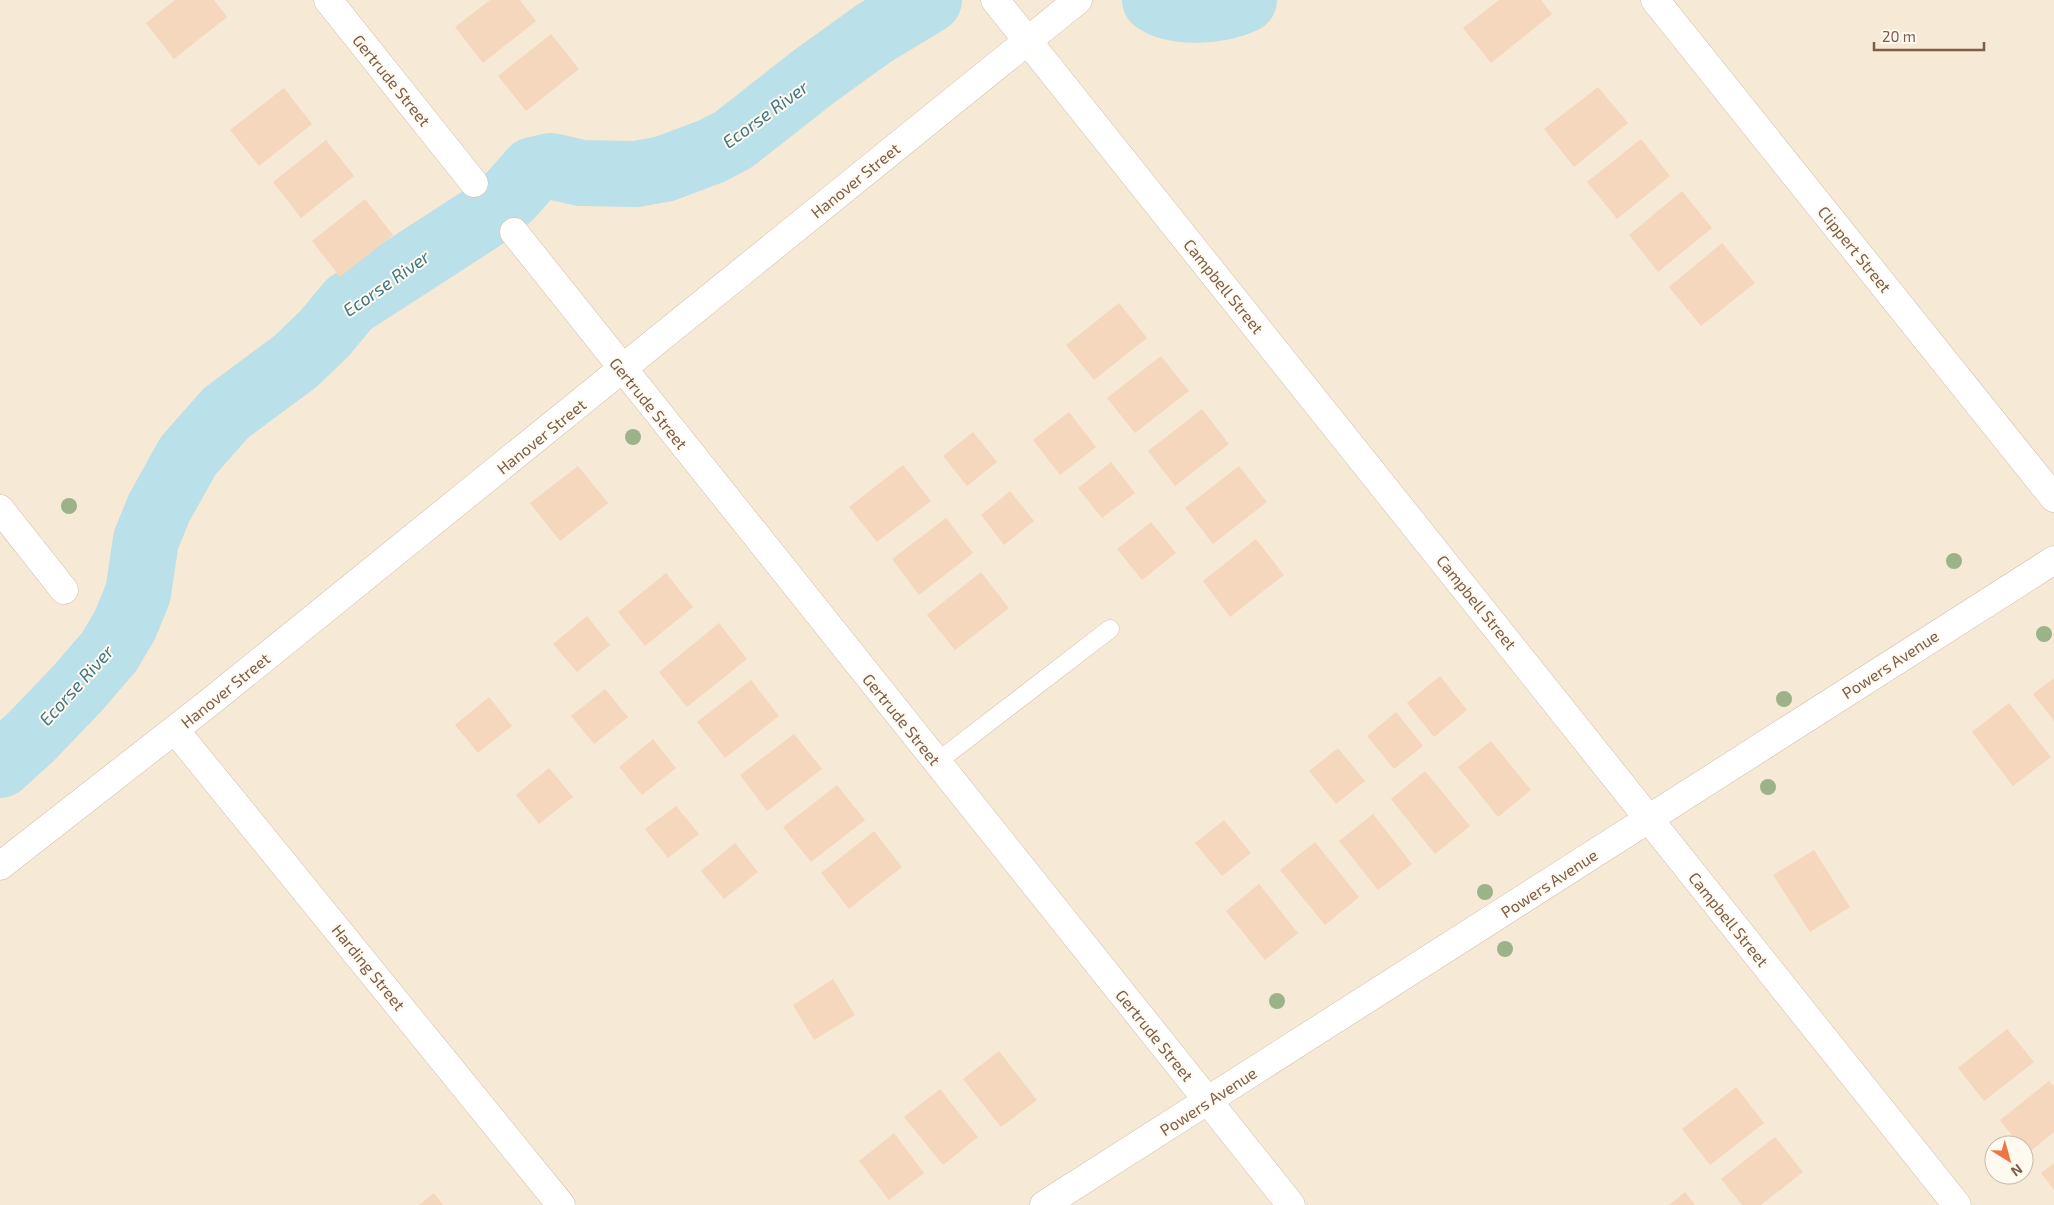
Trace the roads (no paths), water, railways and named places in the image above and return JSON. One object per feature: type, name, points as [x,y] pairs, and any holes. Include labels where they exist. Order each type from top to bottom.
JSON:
[{"type":"street","name":"Gertrude Street","points":[[328,0],[474,183]]},
{"type":"street","name":"Campbell Street","points":[[995,0],[1650,818],[1957,1205]]},
{"type":"street","name":"Hanover Street","points":[[0,866],[176,730],[1078,0]]},
{"type":"street","name":"Clippert Street","points":[[1655,0],[2054,498]]},
{"type":"street","name":"Gertrude Street","points":[[514,232],[1291,1205]]},
{"type":"street","points":[[0,509],[64,590]]},
{"type":"street","name":"Powers Avenue","points":[[1044,1205],[2054,560]]},
{"type":"street","name":"Harding Street","points":[[176,730],[561,1205]]},
{"type":"lane","points":[[937,762],[1110,629]]},
{"type":"waterway","name":"Ecorse River","points":[[0,765],[31,737],[109,652],[125,625],[138,593],[146,540],[159,508],[188,456],[226,413],[296,361],[325,333],[349,304],[493,211],[511,195],[533,170],[551,166],[581,173],[636,174],[664,169],[712,151],[733,140],[816,75],[873,34],[929,0]]},
{"type":"waterway","name":"Ecorse River","points":[[1155,0],[1175,8],[1199,10],[1223,7],[1244,0]]}]
